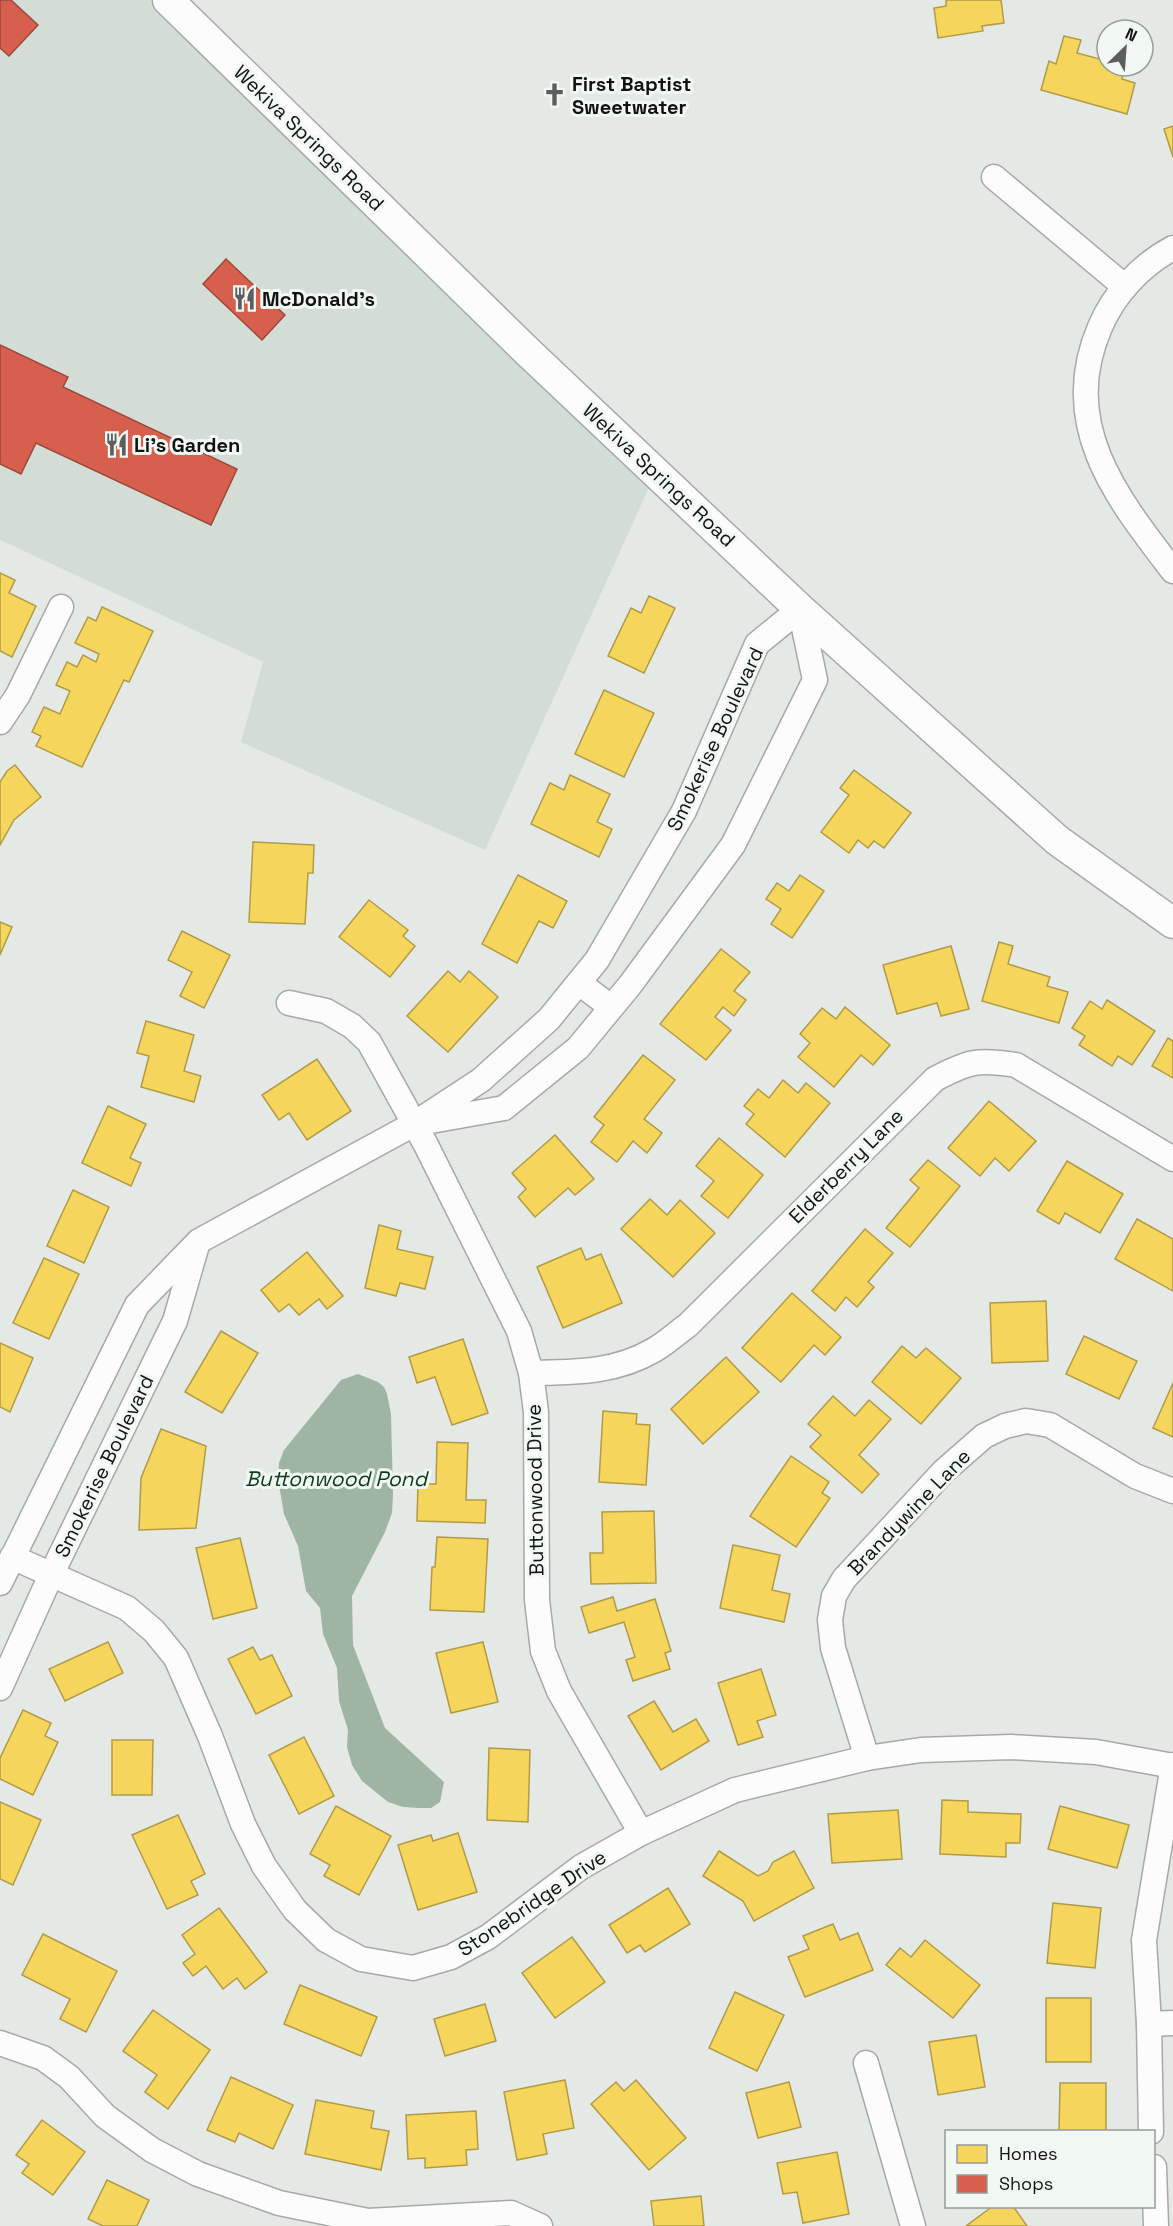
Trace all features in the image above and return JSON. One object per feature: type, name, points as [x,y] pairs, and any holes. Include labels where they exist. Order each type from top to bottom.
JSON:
[{"type":"main road","name":"Wekiva Springs Road","points":[[168,0],[488,313],[800,609],[1057,840],[1173,923]]},
{"type":"street","points":[[994,177],[1124,286]]},
{"type":"street","points":[[1173,248],[1124,286],[1107,311],[1090,350],[1084,391],[1090,434],[1102,465],[1131,517],[1173,572]]},
{"type":"street","points":[[0,722],[18,695],[61,608]]},
{"type":"street","name":"Smokerise Boulevard","points":[[0,1583],[137,1305],[198,1241],[414,1124],[481,1080],[549,1019],[597,960],[684,811],[757,644],[800,609],[815,680],[733,845],[611,1008],[578,1048],[504,1108],[414,1124]]},
{"type":"street","points":[[579,982],[611,1008]]},
{"type":"street","name":"Buttonwood Drive","points":[[289,1003],[326,1011],[352,1026],[369,1042],[426,1145],[519,1331],[531,1372],[536,1412],[537,1600],[543,1651],[559,1691],[641,1833]]},
{"type":"street","name":"Elderberry Lane","points":[[531,1372],[590,1372],[621,1366],[654,1350],[688,1325],[935,1079],[964,1064],[987,1060],[1016,1065],[1173,1159]]},
{"type":"street","name":"Smokerise Boulevard","points":[[0,1688],[51,1575],[175,1321],[198,1241]]},
{"type":"street","name":"Brandywine Lane","points":[[867,1758],[833,1648],[830,1620],[834,1596],[844,1579],[928,1488],[984,1436],[1005,1426],[1026,1421],[1050,1425],[1135,1476],[1173,1491]]},
{"type":"street","name":"Stonebridge Drive","points":[[12,1557],[127,1608],[154,1631],[176,1658],[210,1736],[243,1824],[264,1866],[295,1910],[326,1940],[361,1959],[413,1968],[451,1957],[488,1937],[581,1867],[641,1833],[735,1790],[867,1758],[921,1750],[1011,1747],[1096,1752],[1173,1766]]},
{"type":"street","points":[[1151,2130],[1161,2024],[1144,1940],[1173,1766]]},
{"type":"street","points":[[0,2043],[43,2058],[69,2077],[105,2116],[152,2150],[198,2174],[279,2203],[368,2223],[511,2213],[540,2226]]},
{"type":"street","points":[[866,2062],[913,2226]]},
{"type":"street","points":[[1155,2196],[1156,2226]]},
{"type":"shaded area","points":[[0,0],[152,0],[465,306],[651,483],[485,850],[241,742],[263,662],[0,540]]},
{"type":"water","name":"Buttonwood Pond","points":[[358,1374],[378,1382],[387,1394],[391,1414],[393,1494],[392,1513],[385,1532],[352,1596],[353,1645],[385,1728],[444,1782],[440,1802],[431,1808],[403,1807],[388,1802],[362,1781],[352,1765],[347,1747],[348,1730],[339,1701],[337,1668],[323,1634],[320,1608],[306,1591],[298,1546],[284,1514],[278,1479],[279,1463],[284,1450],[341,1380]]},
{"type":"building: Homes","points":[[946,0],[1001,0],[1004,23],[982,26],[983,31],[938,38],[934,8],[946,6]]},
{"type":"building: Homes","points":[[1064,36],[1081,40],[1077,53],[1095,58],[1095,78],[1122,78],[1135,83],[1127,114],[1041,90],[1049,61],[1056,64]]},
{"type":"building: Homes","points":[[1173,126],[1173,157],[1164,129]]},
{"type":"building: Homes","points":[[0,573],[15,580],[9,593],[36,606],[12,657],[0,651]]},
{"type":"building: Homes","points":[[649,596],[675,608],[644,673],[608,656],[631,608],[641,613]]},
{"type":"building: Homes","points":[[102,607],[153,631],[129,682],[124,680],[82,767],[36,746],[41,736],[32,732],[44,707],[60,714],[70,691],[56,685],[67,662],[77,667],[83,655],[96,662],[99,654],[75,643],[88,617],[96,621]]},
{"type":"building: Homes","points":[[604,690],[654,713],[624,777],[575,754]]},
{"type":"building: Homes","points":[[15,765],[41,797],[14,820],[0,845],[0,782],[7,771]]},
{"type":"building: Homes","points":[[854,770],[911,813],[884,848],[874,841],[868,848],[858,840],[849,853],[821,832],[849,795],[840,788]]},
{"type":"building: Homes","points":[[570,775],[610,794],[597,822],[612,829],[599,857],[531,824],[550,783],[564,790]]},
{"type":"building: Homes","points":[[253,842],[314,845],[313,873],[308,873],[305,924],[249,922]]},
{"type":"building: Homes","points":[[518,875],[567,901],[553,928],[539,921],[517,963],[482,944]]},
{"type":"building: Homes","points":[[800,875],[824,891],[792,938],[771,924],[781,909],[766,899],[777,883],[789,891]]},
{"type":"building: Homes","points":[[369,900],[408,930],[403,936],[415,946],[390,977],[339,937]]},
{"type":"building: Homes","points":[[0,922],[12,927],[0,955]]},
{"type":"building: Homes","points":[[182,931],[230,955],[204,1008],[180,996],[192,972],[168,960]]},
{"type":"building: Homes","points":[[999,942],[1013,946],[1008,964],[1050,977],[1047,986],[1068,992],[1059,1023],[982,1001]]},
{"type":"building: Homes","points":[[951,946],[969,1009],[941,1016],[937,1003],[897,1014],[883,965]]},
{"type":"building: Homes","points":[[721,949],[750,972],[734,991],[746,1000],[734,1016],[723,1007],[715,1017],[731,1030],[706,1060],[660,1024]]},
{"type":"building: Homes","points":[[448,971],[460,982],[469,971],[498,997],[448,1052],[407,1016]]},
{"type":"building: Homes","points":[[1107,1000],[1155,1031],[1132,1065],[1118,1056],[1112,1066],[1079,1045],[1085,1036],[1072,1028],[1090,1001],[1102,1009]]},
{"type":"building: Homes","points":[[845,1007],[890,1045],[873,1065],[861,1055],[834,1087],[798,1057],[810,1043],[800,1034],[822,1008],[836,1019]]},
{"type":"building: Homes","points":[[146,1021],[194,1035],[184,1071],[201,1076],[194,1102],[141,1087],[149,1056],[137,1053]]},
{"type":"building: Homes","points":[[1168,1038],[1173,1041],[1173,1078],[1152,1066]]},
{"type":"building: Homes","points":[[643,1055],[675,1080],[644,1119],[662,1133],[647,1153],[633,1141],[617,1162],[591,1142],[604,1125],[594,1117]]},
{"type":"building: Homes","points":[[317,1059],[351,1111],[307,1140],[289,1113],[279,1120],[262,1095]]},
{"type":"building: Homes","points":[[783,1080],[798,1093],[806,1083],[830,1103],[785,1157],[746,1124],[754,1114],[744,1106],[758,1089],[769,1098]]},
{"type":"building: Homes","points":[[989,1101],[1036,1141],[1009,1171],[995,1158],[980,1176],[948,1148]]},
{"type":"building: Homes","points":[[108,1106],[146,1124],[130,1158],[141,1163],[131,1186],[82,1163]]},
{"type":"building: Homes","points":[[555,1135],[594,1179],[575,1195],[568,1188],[535,1217],[518,1197],[526,1189],[512,1173]]},
{"type":"building: Homes","points":[[719,1138],[763,1175],[728,1218],[701,1196],[714,1181],[696,1166]]},
{"type":"building: Homes","points":[[928,1160],[960,1186],[910,1247],[886,1228],[919,1188],[910,1180]]},
{"type":"building: Homes","points":[[1067,1161],[1123,1194],[1100,1233],[1065,1213],[1059,1224],[1037,1211]]},
{"type":"building: Homes","points":[[73,1190],[109,1207],[84,1263],[47,1246]]},
{"type":"building: Homes","points":[[650,1199],[667,1215],[680,1200],[715,1233],[673,1277],[621,1229]]},
{"type":"building: Homes","points":[[1137,1219],[1173,1239],[1173,1291],[1115,1259]]},
{"type":"building: Homes","points":[[379,1225],[401,1231],[397,1249],[433,1257],[425,1289],[400,1283],[396,1296],[365,1288]]},
{"type":"building: Homes","points":[[865,1229],[893,1253],[868,1282],[874,1287],[857,1307],[846,1297],[835,1311],[812,1291]]},
{"type":"building: Homes","points":[[581,1248],[586,1260],[601,1254],[622,1303],[563,1328],[537,1267]]},
{"type":"building: Homes","points":[[307,1252],[343,1296],[327,1309],[319,1299],[299,1315],[289,1304],[279,1312],[261,1290]]},
{"type":"building: Homes","points":[[44,1258],[79,1274],[49,1339],[13,1323]]},
{"type":"building: Homes","points":[[792,1293],[841,1337],[825,1355],[814,1345],[781,1382],[742,1348]]},
{"type":"building: Homes","points":[[1046,1301],[1048,1361],[992,1363],[990,1303]]},
{"type":"building: Homes","points":[[221,1331],[258,1353],[222,1413],[185,1392]]},
{"type":"building: Homes","points":[[1084,1336],[1137,1361],[1119,1399],[1066,1374]]},
{"type":"building: Homes","points":[[463,1339],[488,1413],[452,1425],[435,1377],[417,1383],[409,1357]]},
{"type":"building: Homes","points":[[0,1343],[33,1358],[10,1412],[0,1407]]},
{"type":"building: Homes","points":[[902,1346],[916,1358],[926,1348],[961,1378],[921,1424],[872,1382]]},
{"type":"building: Homes","points":[[726,1357],[759,1392],[703,1444],[671,1409]]},
{"type":"building: Homes","points":[[1173,1383],[1173,1437],[1153,1428]]},
{"type":"building: Homes","points":[[833,1396],[855,1416],[869,1400],[891,1419],[859,1455],[879,1474],[862,1493],[810,1447],[821,1435],[808,1424]]},
{"type":"building: Homes","points":[[603,1411],[637,1414],[636,1424],[650,1425],[646,1485],[599,1482]]},
{"type":"building: Homes","points":[[161,1429],[206,1446],[196,1528],[139,1530],[141,1478]]},
{"type":"building: Homes","points":[[437,1442],[468,1443],[466,1500],[486,1500],[485,1523],[417,1521],[418,1484],[436,1484]]},
{"type":"building: Homes","points":[[791,1456],[829,1482],[822,1493],[830,1498],[796,1547],[750,1516]]},
{"type":"building: Homes","points":[[654,1511],[656,1583],[591,1584],[590,1553],[603,1553],[602,1512]]},
{"type":"building: Homes","points":[[437,1537],[488,1539],[484,1612],[430,1610],[432,1567],[435,1567]]},
{"type":"building: Homes","points":[[240,1538],[257,1608],[213,1619],[196,1548]]},
{"type":"building: Homes","points":[[733,1545],[780,1555],[772,1590],[790,1594],[784,1622],[720,1608]]},
{"type":"building: Homes","points":[[613,1597],[617,1611],[655,1599],[671,1651],[665,1653],[670,1669],[633,1681],[626,1660],[635,1657],[624,1622],[589,1633],[581,1607]]},
{"type":"building: Homes","points":[[108,1642],[123,1673],[65,1701],[49,1669]]},
{"type":"building: Homes","points":[[483,1642],[498,1702],[451,1713],[436,1653]]},
{"type":"building: Homes","points":[[253,1647],[260,1660],[272,1655],[292,1696],[256,1714],[228,1659]]},
{"type":"building: Homes","points":[[761,1669],[776,1715],[757,1721],[763,1737],[738,1745],[718,1683]]},
{"type":"building: Homes","points":[[654,1701],[673,1732],[696,1719],[709,1741],[661,1770],[628,1716]]},
{"type":"building: Homes","points":[[23,1710],[51,1723],[45,1736],[58,1742],[33,1795],[0,1779],[0,1758]]},
{"type":"building: Homes","points":[[304,1737],[334,1796],[299,1814],[269,1755]]},
{"type":"building: Homes","points":[[112,1740],[153,1740],[152,1795],[112,1795]]},
{"type":"building: Homes","points":[[489,1748],[530,1750],[528,1822],[487,1820]]},
{"type":"building: Homes","points":[[942,1800],[968,1801],[968,1812],[1021,1814],[1020,1843],[1006,1843],[1006,1857],[940,1854]]},
{"type":"building: Homes","points":[[0,1802],[41,1820],[13,1885],[0,1879]]},
{"type":"building: Homes","points":[[336,1806],[391,1836],[359,1895],[324,1876],[330,1865],[310,1854]]},
{"type":"building: Homes","points":[[1060,1806],[1129,1825],[1117,1868],[1048,1849]]},
{"type":"building: Homes","points":[[898,1810],[902,1859],[832,1863],[828,1814]]},
{"type":"building: Homes","points":[[178,1815],[205,1874],[191,1881],[198,1895],[167,1909],[132,1835]]},
{"type":"building: Homes","points":[[458,1833],[477,1892],[418,1910],[398,1845],[431,1835],[433,1841]]},
{"type":"building: Homes","points":[[719,1851],[758,1876],[768,1871],[773,1862],[794,1851],[814,1888],[754,1921],[743,1901],[703,1876]]},
{"type":"building: Homes","points":[[668,1888],[690,1924],[645,1952],[640,1945],[627,1953],[609,1925]]},
{"type":"building: Homes","points":[[1053,1903],[1101,1908],[1095,1968],[1047,1963]]},
{"type":"building: Homes","points":[[219,1908],[267,1972],[245,1989],[237,1978],[223,1989],[206,1966],[193,1976],[183,1963],[195,1954],[182,1935]]},
{"type":"building: Homes","points":[[833,1924],[840,1940],[858,1933],[873,1970],[805,1997],[788,1957],[809,1949],[803,1936]]},
{"type":"building: Homes","points":[[43,1934],[117,1971],[86,2032],[60,2019],[70,1999],[22,1975]]},
{"type":"building: Homes","points":[[572,1937],[605,1982],[555,2018],[522,1973]]},
{"type":"building: Homes","points":[[925,1940],[980,1985],[953,2018],[886,1965],[900,1948],[911,1957]]},
{"type":"building: Homes","points":[[300,1985],[377,2017],[361,2056],[284,2024]]},
{"type":"building: Homes","points":[[735,1992],[784,2015],[757,2071],[709,2048]]},
{"type":"building: Homes","points":[[1046,1998],[1091,1998],[1091,2062],[1046,2062]]},
{"type":"building: Homes","points":[[485,2004],[496,2041],[445,2056],[434,2019]]},
{"type":"building: Homes","points":[[153,2010],[210,2050],[168,2109],[145,2092],[157,2075],[123,2051]]},
{"type":"building: Homes","points":[[976,2035],[985,2087],[938,2095],[929,2042]]},
{"type":"building: Homes","points":[[231,2077],[293,2105],[273,2149],[239,2133],[235,2142],[207,2130]]},
{"type":"building: Homes","points":[[565,2080],[574,2128],[543,2134],[547,2154],[517,2160],[504,2092]]},
{"type":"building: Homes","points":[[636,2080],[686,2138],[649,2170],[591,2104],[616,2082],[624,2091]]},
{"type":"building: Homes","points":[[789,2082],[801,2127],[758,2138],[746,2093]]},
{"type":"building: Homes","points":[[1060,2083],[1106,2083],[1106,2130],[1059,2130]]},
{"type":"building: Homes","points":[[316,2100],[374,2111],[371,2128],[389,2131],[381,2170],[305,2154]]},
{"type":"building: Homes","points":[[476,2111],[478,2149],[466,2150],[467,2165],[425,2168],[425,2158],[408,2159],[406,2115]]},
{"type":"building: Homes","points":[[42,2120],[85,2152],[53,2195],[22,2173],[29,2164],[16,2155]]},
{"type":"building: Homes","points":[[837,2152],[849,2214],[803,2223],[797,2192],[783,2194],[777,2163]]},
{"type":"building: Homes","points":[[107,2180],[149,2200],[137,2226],[103,2226],[88,2219]]},
{"type":"building: Homes","points":[[701,2196],[704,2226],[654,2226],[651,2201]]},
{"type":"building: Homes","points":[[990,2208],[1014,2208],[1027,2226],[966,2226]]},
{"type":"building: Shops","points":[[0,0],[11,0],[38,25],[9,56],[0,48]]},
{"type":"building: Shops","name":"McDonald's","points":[[226,259],[285,315],[262,340],[203,284]]},
{"type":"building: Shops","points":[[0,345],[68,377],[63,387],[237,469],[211,525],[36,443],[21,474],[0,464]]},
{"type":"place","name":"First Baptist Sweetwater","points":[[554,95]]},
{"type":"place","name":"McDonald's","points":[[244,299]]},
{"type":"place","name":"Li's Garden","points":[[116,445]]}]
